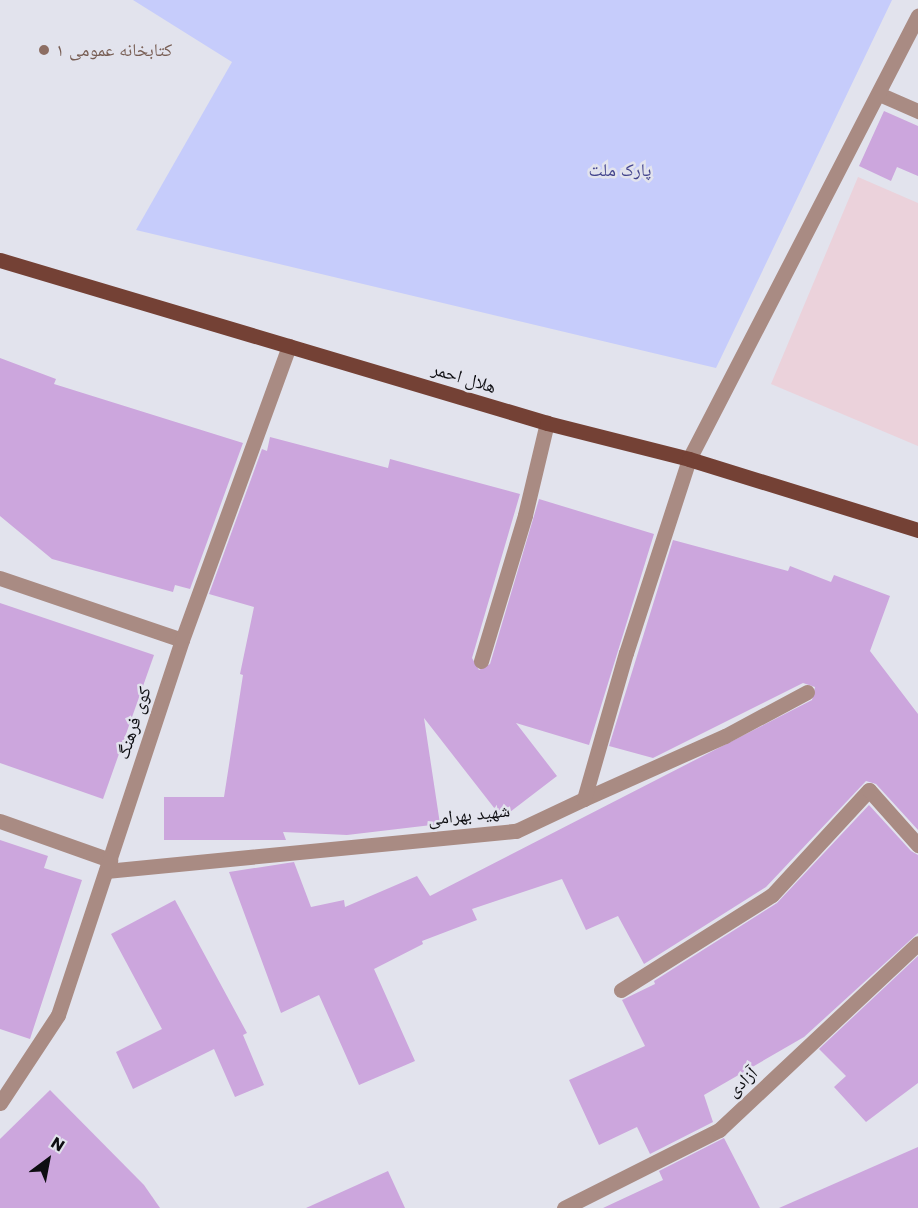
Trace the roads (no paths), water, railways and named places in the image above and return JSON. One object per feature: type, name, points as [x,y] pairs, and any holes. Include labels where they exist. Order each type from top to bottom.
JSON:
[{"type":"main road","name":"هلال احمر","points":[[0,260],[547,423],[689,459],[918,530]]},
{"type":"street","points":[[584,799],[626,653],[689,459],[918,16]]},
{"type":"street","points":[[879,94],[918,111]]},
{"type":"street","name":"کوی فرهنگ","points":[[0,1103],[58,1015],[182,640],[289,345]]},
{"type":"street","points":[[481,661],[525,515],[547,423]]},
{"type":"street","points":[[0,578],[182,640]]},
{"type":"street","name":"شهید بهرامی","points":[[108,865],[516,831],[725,736],[807,692]]},
{"type":"street","points":[[621,990],[772,895],[869,790],[918,845]]},
{"type":"street","points":[[0,821],[108,865]]},
{"type":"street","name":"آزادی","points":[[564,1208],[719,1130],[918,943]]},
{"type":"place","name":"کتابخانه عمومی ١","points":[[44,50]]},
{"type":"park label","name":"پارک ملت","points":[[620,170]]}]
